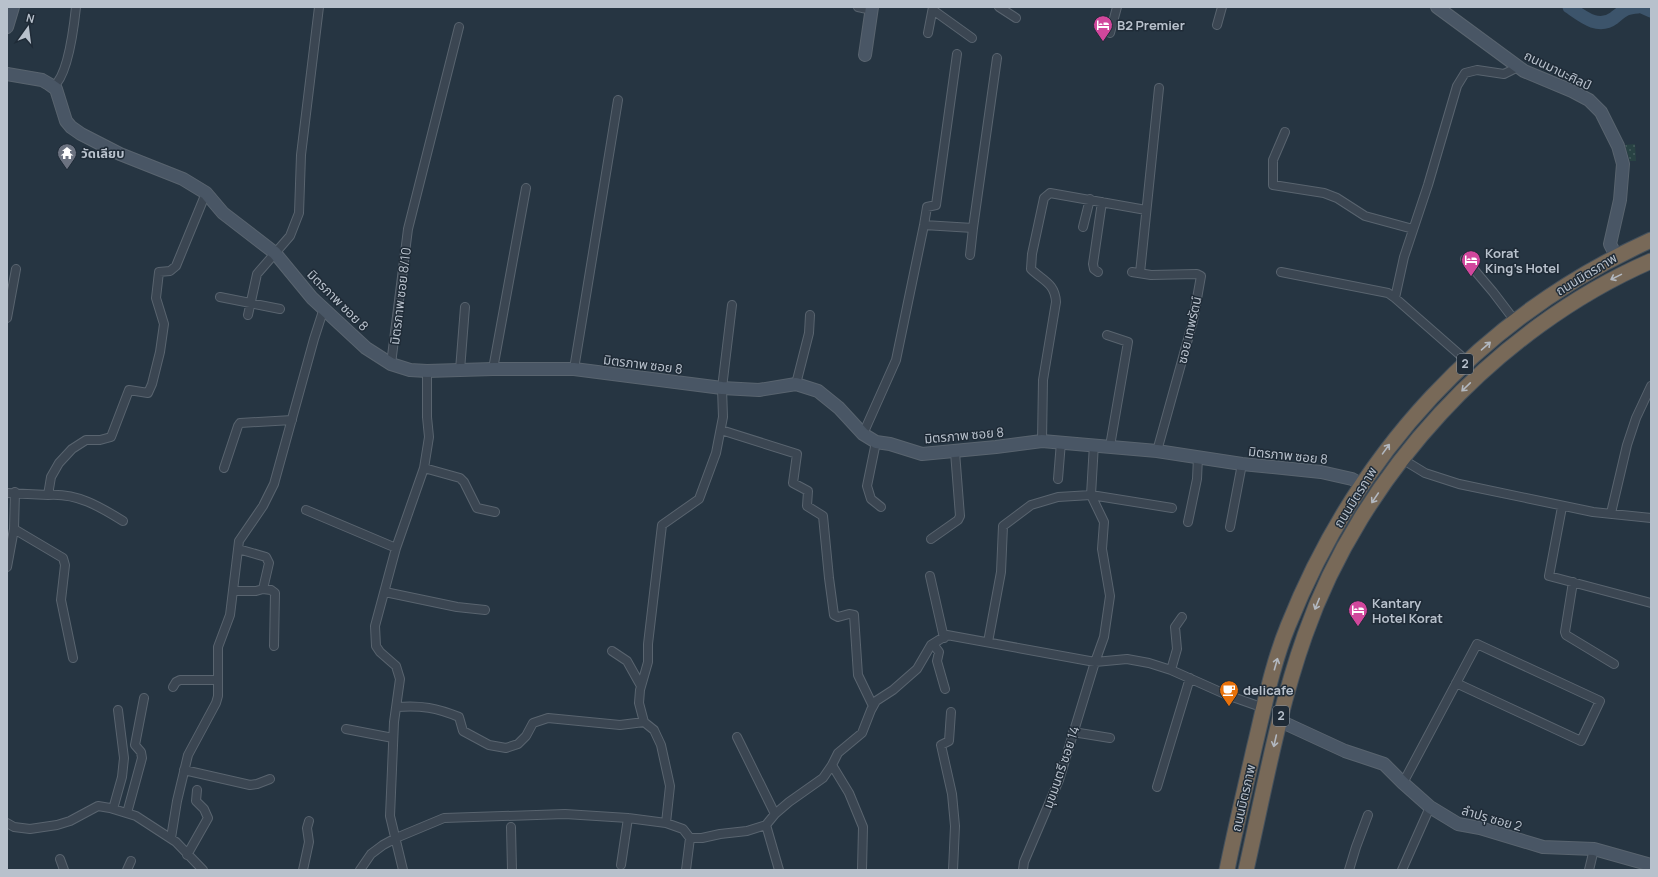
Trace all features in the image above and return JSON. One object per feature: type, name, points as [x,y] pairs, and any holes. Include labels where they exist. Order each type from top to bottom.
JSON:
[{"type":"highway","name":"ถนนมิตรภาพ","points":[[1227,870],[1264,708],[1287,627],[1328,541],[1361,484],[1388,446],[1419,410],[1468,362],[1515,321],[1559,289],[1616,256],[1651,240]]},
{"type":"highway","name":"ถนนมิตรภาพ","points":[[1246,870],[1294,667],[1320,598],[1343,551],[1363,516],[1402,459],[1457,397],[1478,376],[1524,337],[1568,306],[1608,282],[1651,261]]},
{"type":"street","points":[[7,27],[13,7]]},
{"type":"street","points":[[7,74],[42,80],[53,87],[59,82],[73,34],[76,7]]},
{"type":"street","points":[[248,315],[256,274],[290,236],[299,213],[301,155],[319,7]]},
{"type":"street","points":[[858,7],[872,8],[865,55]]},
{"type":"street","points":[[999,7],[1016,18]]},
{"type":"street","points":[[1110,33],[1117,7]]},
{"type":"street","points":[[1217,25],[1222,7]]},
{"type":"street","name":"ถนนมานะศิลป์","points":[[1437,7],[1524,71],[1572,91],[1589,100],[1600,112],[1618,146],[1623,164],[1620,200],[1610,244],[1616,256]]},
{"type":"street","points":[[928,32],[933,8],[972,38]]},
{"type":"street","name":"มิตรภาพ ซอย 8/10","points":[[391,364],[408,228],[459,27]]},
{"type":"street","points":[[864,434],[896,360],[927,207],[936,205],[957,54]]},
{"type":"street","points":[[970,255],[997,58]]},
{"type":"street","points":[[1395,298],[1404,257],[1456,86],[1465,73],[1477,70],[1504,74],[1518,67]]},
{"type":"street","name":"มิตรภาพ ซอย 8","points":[[53,87],[56,90],[66,121],[71,127],[81,134],[120,154],[182,179],[206,193],[223,213],[276,253],[312,298],[366,348],[391,364],[410,370],[574,369],[722,388],[759,390],[796,384],[818,391],[839,408],[864,434],[876,442],[890,444],[922,454],[955,452],[1042,440],[1158,451],[1242,464],[1322,472],[1352,479],[1361,484]]},
{"type":"street","points":[[1042,440],[1043,380],[1056,302],[1055,292],[1052,286],[1031,269],[1032,254],[1044,198],[1050,193],[1146,210],[1159,88]]},
{"type":"street","points":[[574,369],[618,100]]},
{"type":"street","points":[[1285,132],[1273,160],[1273,185],[1324,193],[1338,198],[1365,216],[1413,228]]},
{"type":"street","points":[[493,369],[526,188]]},
{"type":"street","points":[[48,495],[51,477],[59,463],[72,449],[86,440],[100,440],[111,437],[130,390],[148,393],[152,384],[160,352],[164,324],[156,298],[160,272],[170,271],[176,266],[206,193]]},
{"type":"street","points":[[1083,227],[1090,199]]},
{"type":"street","points":[[1098,272],[1094,269],[1093,264],[1102,202]]},
{"type":"street","name":"ซอย เทพรัตน์","points":[[1146,210],[1136,272],[1156,275],[1197,274],[1201,276],[1192,320],[1158,451]]},
{"type":"street","points":[[924,224],[973,228]]},
{"type":"street","points":[[1465,259],[1515,321]]},
{"type":"street","points":[[7,318],[16,269]]},
{"type":"street","points":[[1281,272],[1388,293],[1468,362]]},
{"type":"street","points":[[220,297],[280,309]]},
{"type":"street","points":[[666,823],[670,786],[661,745],[654,730],[644,722],[639,704],[641,686],[648,662],[648,644],[662,525],[699,499],[716,453],[723,417],[722,388],[732,305]]},
{"type":"street","points":[[460,370],[466,306]]},
{"type":"street","points":[[171,838],[177,801],[188,755],[216,703],[218,696],[218,647],[230,615],[239,541],[263,506],[274,484],[324,308]]},
{"type":"street","points":[[796,384],[809,333],[810,315]]},
{"type":"street","points":[[1107,335],[1128,342],[1110,446]]},
{"type":"street","points":[[403,870],[390,816],[393,738],[400,679],[396,666],[380,652],[376,646],[375,626],[396,548],[424,468],[429,438],[427,416],[427,371]]},
{"type":"street","points":[[1611,513],[1627,445],[1636,418],[1651,386]]},
{"type":"street","points":[[224,468],[240,423],[292,420]]},
{"type":"street","points":[[721,430],[797,454],[793,483],[808,490],[807,506],[823,516],[834,614],[838,617],[849,614],[854,615],[858,674],[873,706]]},
{"type":"street","points":[[876,442],[867,486],[871,499],[881,507]]},
{"type":"street","points":[[1058,479],[1061,442]]},
{"type":"street","points":[[1091,495],[1094,444]]},
{"type":"street","points":[[931,539],[958,520],[960,516],[955,452]]},
{"type":"street","points":[[1188,522],[1196,479],[1198,457]]},
{"type":"street","points":[[1402,459],[1425,473],[1459,484],[1503,492],[1562,507],[1651,518]]},
{"type":"street","points":[[1230,527],[1242,464]]},
{"type":"street","points":[[424,468],[460,478],[464,482],[477,508],[495,512]]},
{"type":"street","points":[[7,567],[14,529],[11,492],[25,495],[71,496],[87,501],[123,521]]},
{"type":"street","points":[[988,642],[1001,572],[1003,526],[1031,505],[1058,497],[1091,495],[1172,508]]},
{"type":"street","name":"มุขมนตรี ซอย 14","points":[[1022,870],[1059,780],[1104,637],[1110,596],[1102,549],[1104,522],[1091,495]]},
{"type":"street","points":[[1562,507],[1549,576],[1651,603]]},
{"type":"street","points":[[306,510],[396,548]]},
{"type":"street","points":[[14,529],[63,558],[65,565],[61,600],[73,658]]},
{"type":"street","points":[[238,549],[266,557],[269,560],[263,589]]},
{"type":"street","points":[[930,576],[944,638]]},
{"type":"street","points":[[1574,582],[1565,632],[1566,635],[1614,664]]},
{"type":"street","points":[[233,591],[256,591],[263,589],[271,590],[275,593],[274,646]]},
{"type":"street","points":[[385,592],[457,607],[485,610]]},
{"type":"street","points":[[1170,670],[1177,648],[1175,627],[1182,617]]},
{"type":"street","points":[[690,838],[702,838],[747,831],[766,825],[775,814],[823,778],[838,753],[862,733],[876,701],[893,690],[916,669],[933,644],[947,635],[1095,662],[1127,659],[1149,663],[1190,678],[1227,695],[1264,708]]},
{"type":"street","points":[[933,644],[939,652],[937,661],[945,689]]},
{"type":"street","points":[[1403,783],[1456,683],[1477,644],[1600,701],[1581,741],[1456,683]]},
{"type":"street","points":[[612,651],[627,661],[641,686]]},
{"type":"street","points":[[1157,787],[1190,678]]},
{"type":"street","points":[[173,687],[176,682],[180,680],[218,680]]},
{"type":"street","points":[[127,813],[142,758],[141,752],[135,745],[144,698]]},
{"type":"street","points":[[397,707],[417,706],[448,713],[458,717],[463,731],[490,745],[506,748],[518,744],[526,736],[533,724],[548,718],[620,725],[644,722]]},
{"type":"street","points":[[113,809],[122,777],[124,758],[118,710]]},
{"type":"street","points":[[951,712],[949,741],[941,745],[952,794],[955,826],[954,870]]},
{"type":"street","name":"ลำปรุ ซอย 2","points":[[1280,721],[1345,752],[1384,764],[1430,807],[1458,824],[1480,828],[1543,847],[1594,849],[1651,865]]},
{"type":"street","points":[[346,730],[393,738]]},
{"type":"street","points":[[1073,732],[1110,738]]},
{"type":"street","points":[[737,737],[775,814]]},
{"type":"street","points":[[832,765],[849,793],[863,827],[862,870]]},
{"type":"street","points":[[184,770],[250,784],[257,784],[270,778]]},
{"type":"street","points":[[187,855],[208,818],[204,809],[196,801],[197,790]]},
{"type":"street","points":[[7,823],[30,829],[57,825],[70,821],[98,806],[113,809],[136,816],[171,838],[203,870]]},
{"type":"street","points":[[1402,870],[1430,807]]},
{"type":"street","points":[[360,870],[371,854],[396,838],[444,818],[565,814],[628,818],[666,823],[683,829],[690,838],[686,870]]},
{"type":"street","points":[[1349,870],[1368,815]]},
{"type":"street","points":[[621,865],[628,818]]},
{"type":"street","points":[[303,870],[308,842],[307,828],[309,821]]},
{"type":"street","points":[[766,825],[779,870]]},
{"type":"street","points":[[511,827],[512,870]]},
{"type":"street","points":[[1589,870],[1594,849]]},
{"type":"street","points":[[60,860],[64,870]]},
{"type":"street","points":[[127,870],[131,861]]},
{"type":"green space","points":[[1635,144],[1636,161],[1630,161],[1625,145]]},
{"type":"waterway","points":[[1569,7],[1585,18],[1602,23],[1614,18],[1625,10],[1638,7]]},
{"type":"waterway","points":[[1642,7],[1651,11]]},
{"type":"place","name":"B2 Premier","points":[[1103,42]]},
{"type":"place","name":"วัดเลียบ","points":[[67,170]]},
{"type":"place","name":"Korat King's Hotel","points":[[1471,277]]},
{"type":"place","name":"Kantary Hotel Korat","points":[[1358,627]]},
{"type":"place","name":"delicafe","points":[[1229,707]]}]
